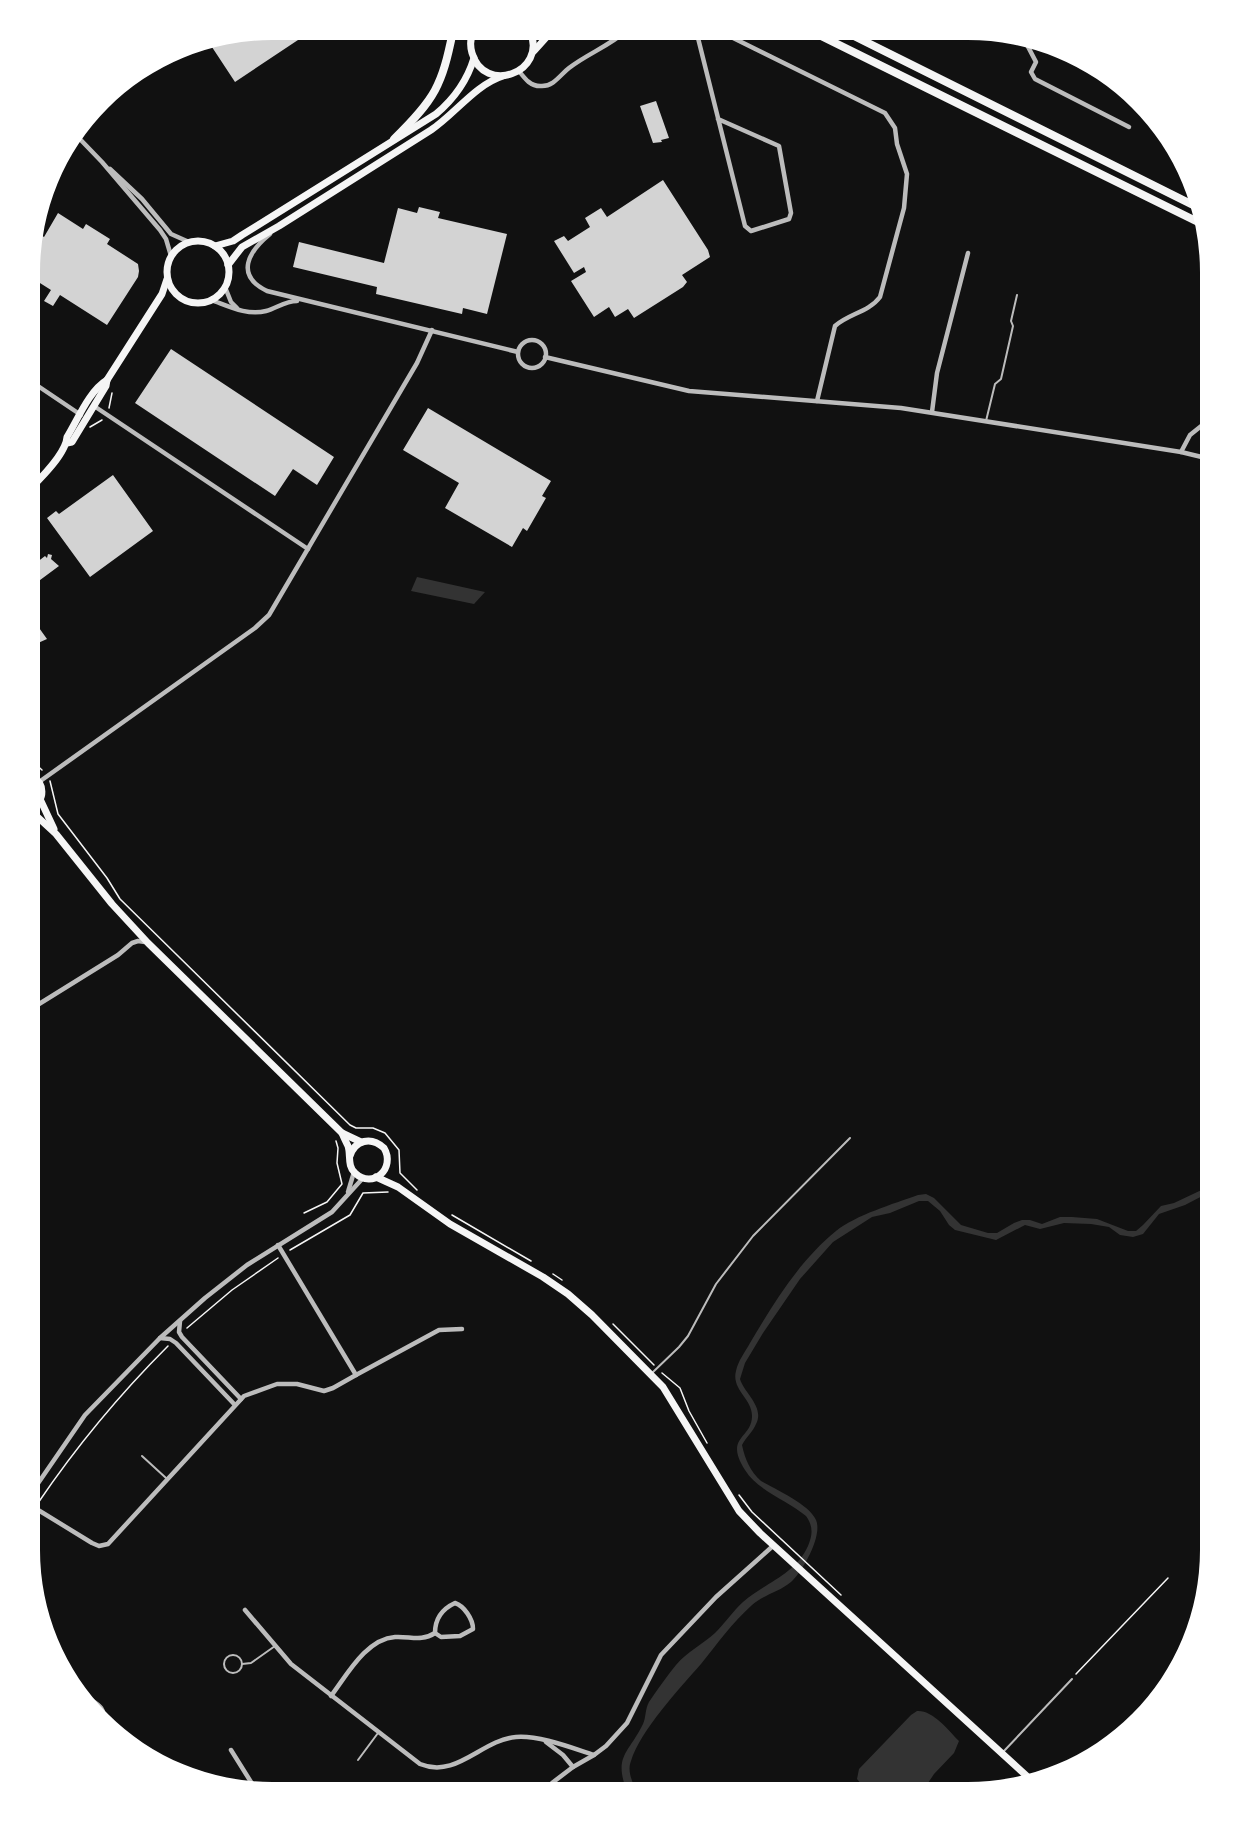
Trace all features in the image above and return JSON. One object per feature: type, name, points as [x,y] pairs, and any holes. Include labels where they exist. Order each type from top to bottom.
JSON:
[{"type":"highway","points":[[394,139],[418,116],[434,96],[441,80],[451,40]]},
{"type":"highway","points":[[829,40],[1194,220]]},
{"type":"highway","points":[[862,40],[1189,203]]},
{"type":"main road","points":[[471,40],[474,58],[486,71],[503,76]]},
{"type":"main road","points":[[228,265],[242,247],[431,130],[453,114],[487,82],[519,71],[530,60],[533,53],[533,40]]},
{"type":"main road","points":[[533,53],[544,40]]},
{"type":"main road","points":[[215,246],[232,241],[431,117],[450,102],[464,81],[474,58]]},
{"type":"main road","points":[[67,443],[72,442],[106,386],[107,380],[162,294],[171,256],[180,246],[189,242],[202,241],[215,246],[224,254],[228,265],[229,273],[225,287],[211,300],[197,303],[184,300],[171,288],[167,279]]},
{"type":"main road","points":[[152,309],[164,300],[178,296]]},
{"type":"main road","points":[[40,479],[67,443],[67,437],[101,384],[107,380]]},
{"type":"main road","points":[[40,784],[42,788],[40,799],[56,834]]},
{"type":"main road","points":[[40,818],[148,943],[340,1135],[349,1147],[350,1163],[354,1172],[363,1178],[376,1177],[387,1166]]},
{"type":"main road","points":[[340,1135],[361,1142],[372,1141],[382,1146],[387,1155],[387,1166],[394,1189]]},
{"type":"main road","points":[[350,1156],[361,1142]]},
{"type":"main road","points":[[376,1177],[442,1219],[543,1277],[568,1294],[592,1315],[651,1374],[675,1404],[739,1511],[1025,1775]]},
{"type":"street","points":[[519,71],[532,84],[539,86],[550,84],[575,64],[614,40]]},
{"type":"street","points":[[700,40],[718,119],[747,229],[751,231],[789,219],[791,213],[778,146],[718,119]]},
{"type":"street","points":[[738,40],[885,113],[895,128],[898,152],[906,169],[905,202],[882,293],[872,306],[835,326],[817,401]]},
{"type":"street","points":[[1029,48],[1036,62],[1031,72],[1035,79],[1129,127]]},
{"type":"street","points":[[82,141],[142,200],[171,234],[189,242]]},
{"type":"street","points":[[102,162],[160,230],[166,239],[171,256]]},
{"type":"street","points":[[279,226],[253,249],[248,264],[249,275],[259,288],[304,302],[432,330],[518,352]]},
{"type":"street","points":[[932,412],[938,373],[968,253]]},
{"type":"street","points":[[225,287],[231,302],[239,309]]},
{"type":"street","points":[[211,300],[258,313],[290,301],[304,302]]},
{"type":"street","points":[[40,781],[255,628],[269,615],[422,354],[432,330]]},
{"type":"street","points":[[532,340],[543,346],[545,357],[537,367],[529,368],[520,362],[518,352],[522,345],[532,340]]},
{"type":"street","points":[[545,357],[689,391],[901,408],[1200,457]]},
{"type":"street","points":[[40,388],[81,416]]},
{"type":"street","points":[[94,406],[308,549]]},
{"type":"street","points":[[1181,452],[1190,435],[1200,427]]},
{"type":"street","points":[[40,1002],[118,955],[132,943],[138,941],[148,943]]},
{"type":"street","points":[[347,1195],[354,1172]]},
{"type":"street","points":[[40,1480],[85,1415],[160,1338],[226,1281],[278,1245],[332,1212],[363,1178]]},
{"type":"street","points":[[278,1245],[356,1375]]},
{"type":"street","points":[[180,1320],[179,1332],[182,1337],[241,1399]]},
{"type":"street","points":[[40,1511],[92,1543],[104,1546],[112,1542],[241,1399],[256,1390],[277,1384],[297,1384],[314,1390],[327,1390],[439,1330],[462,1329]]},
{"type":"street","points":[[160,1338],[170,1339],[176,1343],[235,1405]]},
{"type":"street","points":[[556,1782],[573,1767],[606,1746],[627,1723],[661,1655],[716,1597],[774,1545]]},
{"type":"street","points":[[455,1603],[462,1606],[473,1624],[471,1631],[460,1636],[444,1638],[435,1633],[435,1624],[439,1615],[455,1603]]},
{"type":"street","points":[[245,1610],[291,1665],[414,1762],[436,1768],[451,1767],[510,1738],[524,1737],[594,1755]]},
{"type":"street","points":[[331,1696],[364,1653],[379,1641],[396,1637],[420,1639],[435,1633]]},
{"type":"street","points":[[543,1741],[563,1755],[573,1767]]},
{"type":"street","points":[[231,1750],[250,1781]]},
{"type":"lane","points":[[986,421],[995,384],[1001,379],[1013,326],[1011,321],[1017,295]]},
{"type":"lane","points":[[651,1374],[688,1336],[716,1284],[753,1236],[850,1138]]},
{"type":"lane","points":[[142,1456],[168,1480]]},
{"type":"lane","points":[[242,1664],[251,1663],[274,1646]]},
{"type":"lane","points":[[232,1655],[239,1657],[242,1664],[240,1670],[233,1673],[227,1671],[224,1665],[226,1658],[232,1655]]},
{"type":"lane","points":[[1002,1753],[1072,1679]]},
{"type":"lane","points":[[358,1760],[378,1733]]},
{"type":"path","points":[[40,768],[52,783],[58,814],[126,904],[350,1125],[358,1129],[373,1128],[382,1131],[397,1147]]},
{"type":"path","points":[[304,1213],[327,1202],[342,1184],[337,1163],[336,1141],[340,1135]]},
{"type":"path","points":[[357,1201],[363,1193],[388,1192],[394,1189]]},
{"type":"path","points":[[662,1373],[680,1388],[689,1411],[710,1448]]},
{"type":"path","points":[[738,1494],[752,1512],[813,1567]]},
{"type":"path","points":[[1072,1679],[1168,1578]]},
{"type":"shaded area","points":[[417,577],[485,592],[474,604],[411,591]]},
{"type":"shaded area","points":[[1200,1191],[1200,1197],[1159,1214],[1143,1234],[1133,1237],[1120,1235],[1109,1227],[1064,1223],[1040,1229],[1025,1225],[996,1240],[955,1230],[940,1211],[928,1201],[919,1201],[890,1213],[872,1217],[833,1242],[800,1279],[763,1333],[745,1363],[740,1379],[758,1412],[755,1427],[742,1445],[746,1460],[761,1481],[807,1508],[812,1514],[817,1527],[814,1544],[796,1577],[756,1602],[745,1612],[661,1710],[643,1737],[631,1761],[630,1773],[633,1782],[624,1782],[622,1762],[624,1755],[643,1724],[649,1702],[662,1683],[680,1660],[715,1633],[743,1602],[796,1564],[810,1542],[811,1527],[806,1516],[757,1484],[739,1459],[738,1445],[751,1424],[752,1417],[749,1405],[735,1378],[740,1360],[768,1313],[788,1283],[811,1255],[844,1225],[875,1210],[918,1195],[926,1194],[934,1198],[961,1225],[988,1233],[997,1233],[1022,1220],[1042,1224],[1060,1217],[1097,1219],[1128,1231],[1136,1231],[1161,1206],[1174,1203]]},
{"type":"shaded area","points":[[917,1711],[923,1712],[945,1726],[959,1741],[954,1753],[929,1782],[860,1782],[857,1779],[859,1769]]},
{"type":"building","points":[[298,40],[235,82],[213,48],[242,42]]},
{"type":"building","points":[[656,101],[669,138],[653,143],[640,106]]},
{"type":"building","points":[[663,180],[708,250],[710,257],[682,275],[687,282],[683,287],[634,318],[628,309],[615,317],[609,307],[594,317],[571,281],[586,272],[584,267],[574,273],[554,241],[564,236],[568,241],[590,227],[585,218],[601,208],[607,217]]},
{"type":"building","points":[[419,207],[440,212],[438,218],[507,234],[487,314],[463,308],[462,314],[376,294],[377,287],[293,267],[299,242],[384,263],[398,208],[417,213]]},
{"type":"building","points":[[58,213],[83,229],[86,224],[110,239],[107,244],[138,264],[138,277],[107,325],[60,295],[53,306],[44,301],[51,290],[40,283],[44,237]]},
{"type":"building","points":[[171,349],[334,457],[317,485],[293,469],[275,496],[135,403]]},
{"type":"building","points":[[428,408],[551,481],[542,496],[546,498],[527,531],[523,528],[512,547],[445,508],[459,483],[403,450]]},
{"type":"building","points":[[113,475],[153,531],[90,577],[47,518],[56,511],[59,514]]},
{"type":"building","points":[[48,554],[52,555],[51,559],[59,566],[40,580],[40,560],[45,556],[47,558]]},
{"type":"building","points":[[40,629],[47,639],[40,642]]}]
